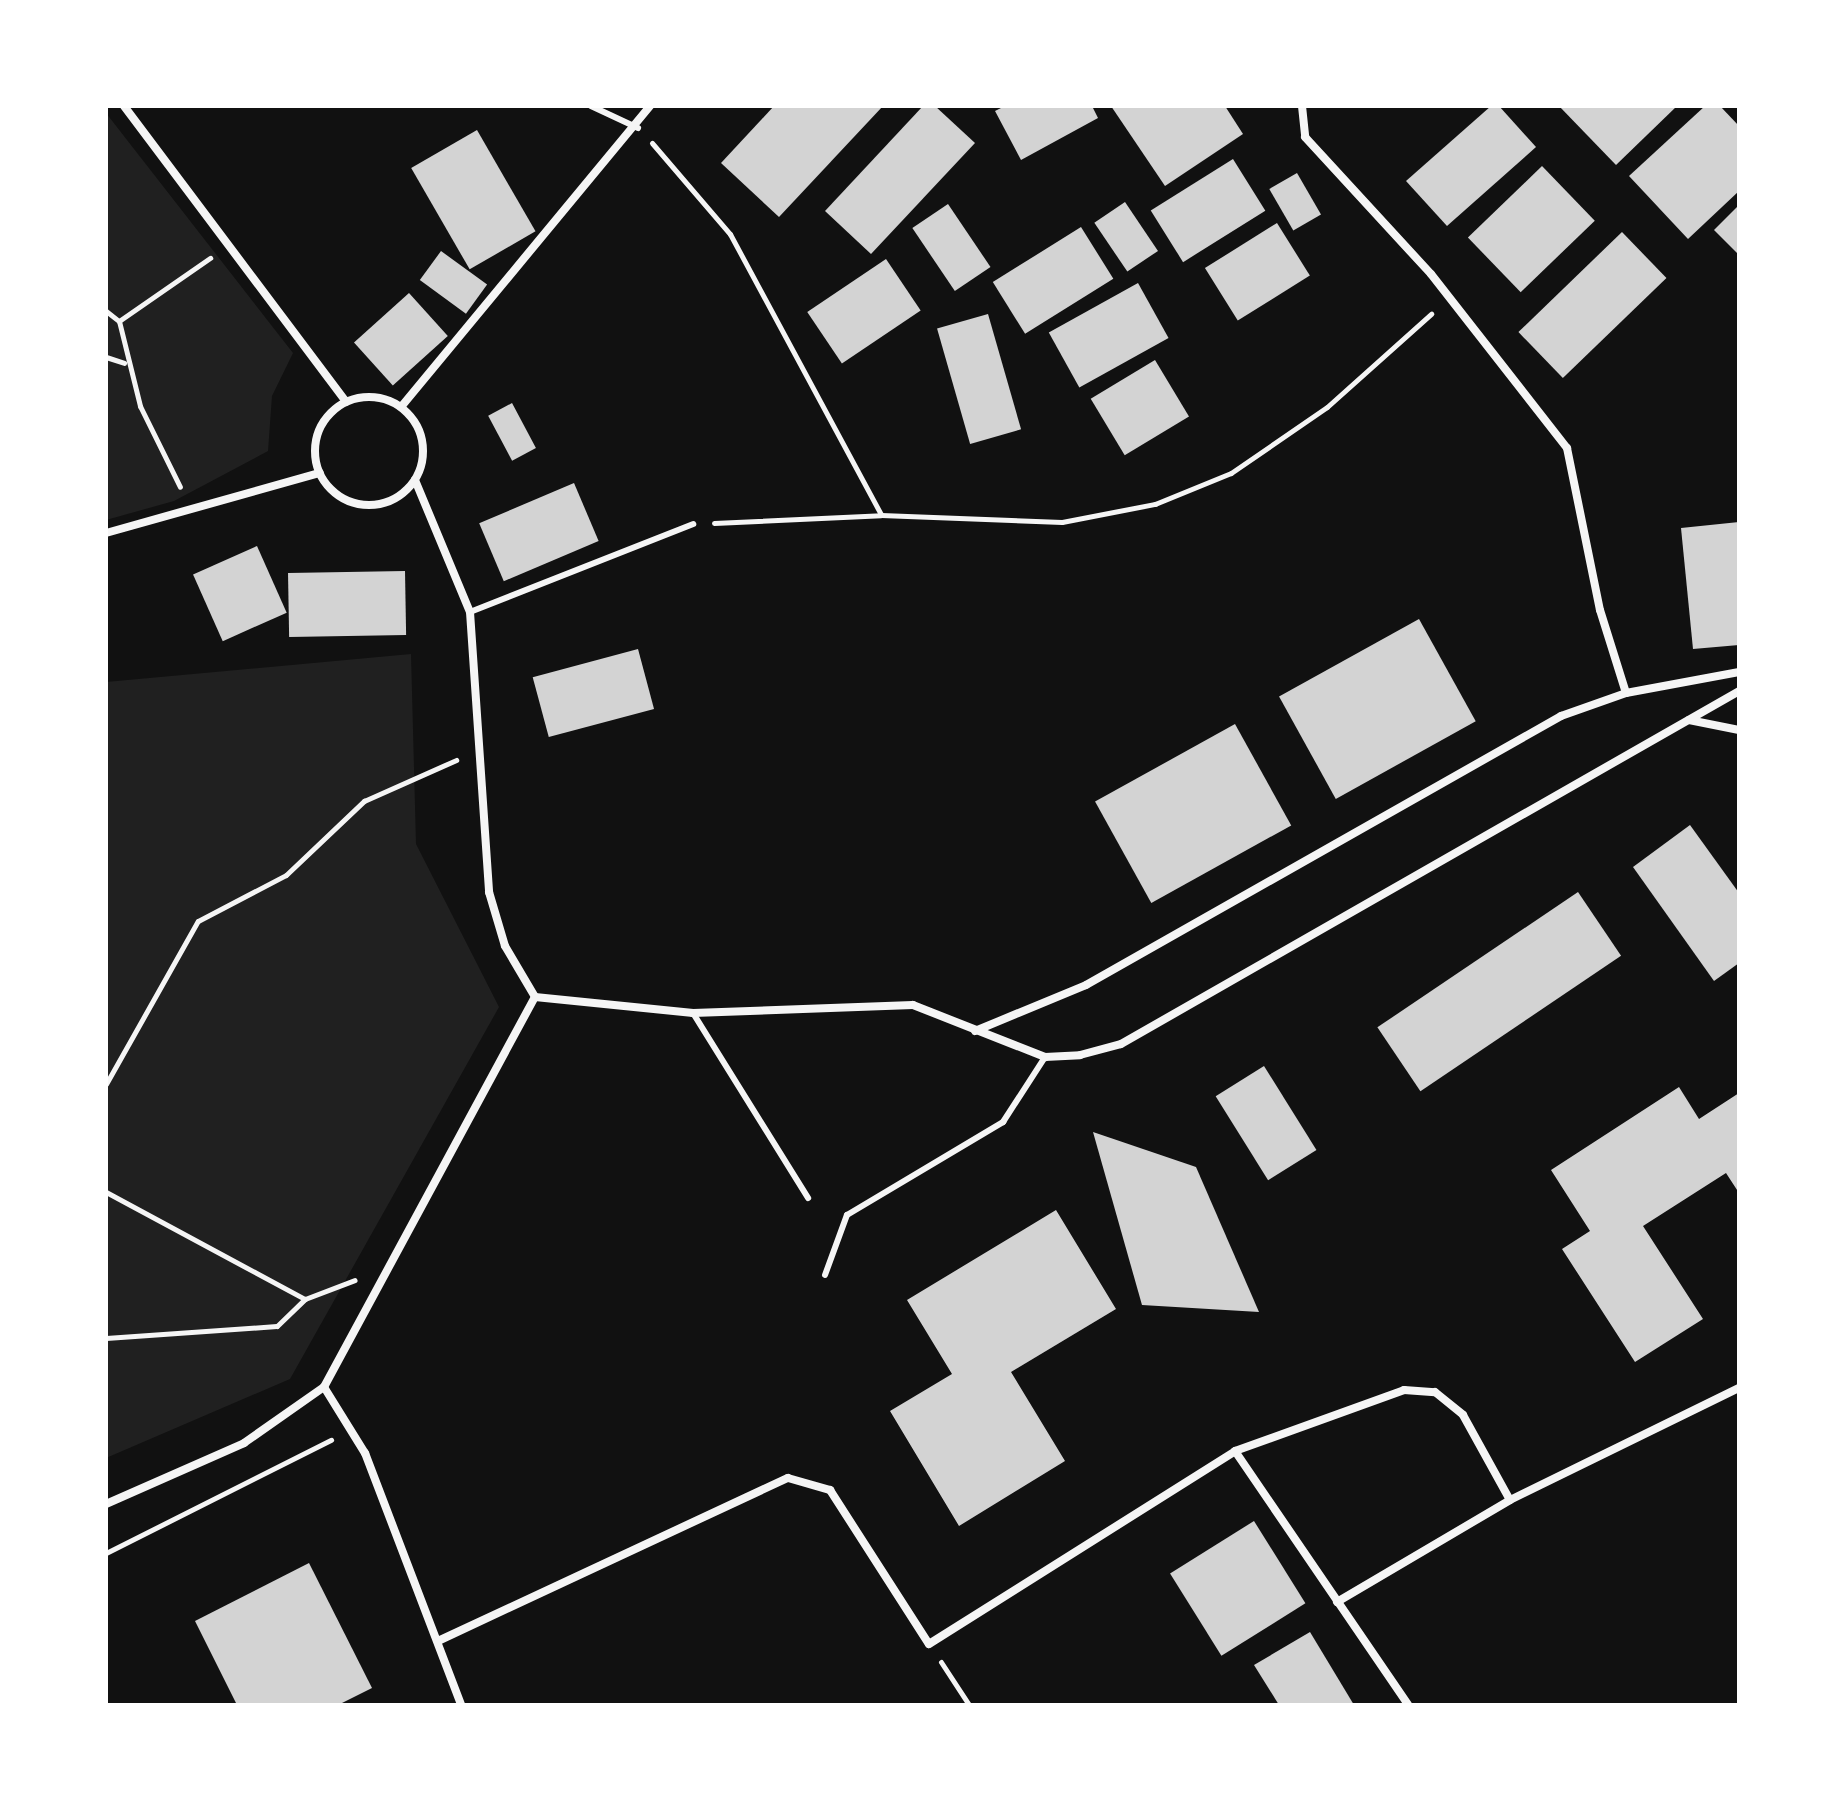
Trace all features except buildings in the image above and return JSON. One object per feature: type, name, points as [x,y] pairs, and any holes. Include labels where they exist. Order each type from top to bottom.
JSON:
[{"type":"street","points":[[124,106],[346,402]]},
{"type":"street","points":[[401,407],[638,128],[650,106]]},
{"type":"street","points":[[1302,106],[1305,137],[1450,297],[1567,448],[1600,610],[1626,693]]},
{"type":"street","points":[[320,473],[322,424],[346,402],[375,397],[401,407],[421,433],[415,480],[470,612],[475,751],[489,892],[505,946],[535,997]]},
{"type":"street","points":[[106,533],[320,473]]},
{"type":"street","points":[[320,473],[357,504],[390,501],[415,480]]},
{"type":"street","points":[[974,1031],[1086,985],[1511,740],[1626,693],[1739,672]]},
{"type":"street","points":[[535,997],[693,1013],[913,1005],[1045,1057],[1121,1044],[1739,691]]},
{"type":"street","points":[[1688,720],[1739,730]]},
{"type":"street","points":[[106,1504],[244,1443],[324,1387],[535,997]]},
{"type":"street","points":[[324,1387],[351,1430],[438,1641],[461,1705]]},
{"type":"street","points":[[1337,1602],[1510,1500],[1739,1388]]},
{"type":"street","points":[[438,1641],[788,1478],[830,1490],[929,1644],[1235,1451],[1404,1390],[1435,1392],[1463,1415],[1510,1500]]},
{"type":"street","points":[[1235,1451],[1408,1705]]},
{"type":"lane","points":[[591,106],[638,128]]},
{"type":"lane","points":[[470,612],[693,524]]},
{"type":"lane","points":[[693,1013],[808,1198]]},
{"type":"lane","points":[[825,1275],[847,1215],[1003,1122],[1045,1057]]},
{"type":"path","points":[[638,128],[730,234],[881,515]]},
{"type":"path","points":[[119,321],[191,271]]},
{"type":"path","points":[[693,524],[881,515],[1062,522],[1155,504],[1231,473],[1327,407],[1450,297]]},
{"type":"path","points":[[106,311],[119,321],[124,363],[191,510]]},
{"type":"path","points":[[106,357],[124,363]]},
{"type":"path","points":[[106,1084],[198,921],[286,875],[364,801],[475,751]]},
{"type":"path","points":[[106,1192],[305,1299]]},
{"type":"path","points":[[106,1338],[277,1326],[305,1299],[389,1268]]},
{"type":"path","points":[[106,1553],[351,1430]]},
{"type":"path","points":[[929,1644],[969,1705]]},
{"type":"shaded area","points":[[106,113],[293,353],[272,396],[268,451],[174,501],[106,520]]},
{"type":"shaded area","points":[[411,654],[416,844],[499,1007],[290,1379],[106,1458],[106,682]]}]
